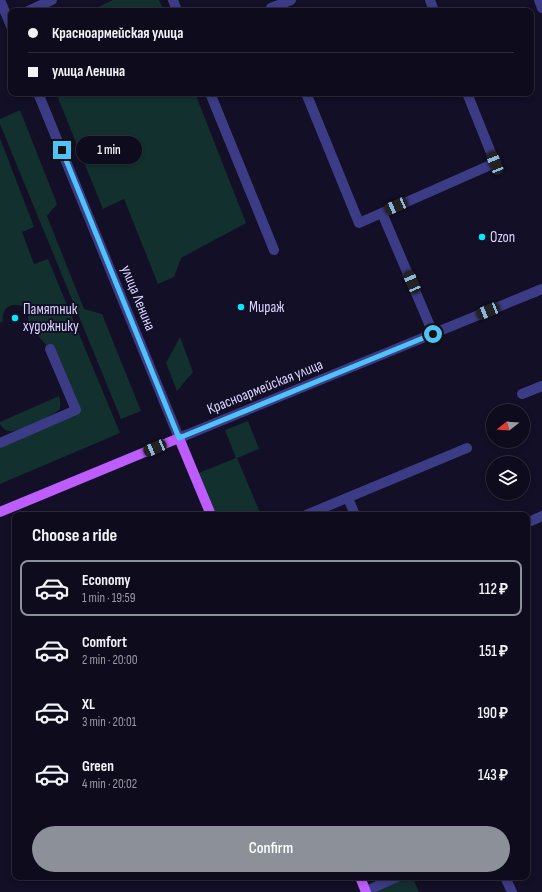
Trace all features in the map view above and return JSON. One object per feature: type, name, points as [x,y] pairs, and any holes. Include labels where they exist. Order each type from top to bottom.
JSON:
[{"type":"main road","name":"Красноармейская улица","points":[[0,512],[179,438]]},
{"type":"main road","name":"улица Ленина","points":[[179,438],[210,512]]},
{"type":"main road","points":[[361,880],[366,891]]},
{"type":"street","points":[[0,0],[8,18]]},
{"type":"street","points":[[35,8],[52,0]]},
{"type":"street","points":[[271,6],[291,0]]},
{"type":"street","points":[[539,0],[542,8]]},
{"type":"street","name":"улица Ленина","points":[[39,96],[179,438]]},
{"type":"street","points":[[211,96],[274,250]]},
{"type":"street","points":[[307,96],[359,223],[495,163],[468,96]]},
{"type":"street","points":[[382,213],[433,334]]},
{"type":"street","name":"Красноармейская улица","points":[[179,438],[542,289]]},
{"type":"street","points":[[0,443],[76,410],[50,348]]},
{"type":"street","points":[[522,394],[542,386]]},
{"type":"street","points":[[313,512],[467,448]]},
{"type":"street","points":[[348,498],[354,512]]},
{"type":"street","points":[[531,520],[542,516]]},
{"type":"street","points":[[366,891],[390,880]]},
{"type":"street","points":[[507,880],[512,892]]},
{"type":"green space","points":[[113,0],[159,0],[163,8],[96,8]]},
{"type":"green space","points":[[57,96],[196,96],[246,223],[181,258],[174,277],[158,284],[124,199],[103,209]]},
{"type":"green space","points":[[20,110],[57,204],[47,216],[84,309],[102,314],[141,411],[121,419],[0,124],[0,119]]},
{"type":"green space","points":[[0,138],[34,227],[22,232],[34,264],[48,259],[120,433],[0,484],[0,443],[76,410],[50,349],[27,324],[28,316],[26,310],[17,305],[11,305],[3,313],[3,321],[0,323]]},
{"type":"green space","points":[[180,337],[193,372],[177,391],[166,363]]},
{"type":"green space","points":[[59,396],[60,408],[53,415],[17,430],[5,430],[0,424],[0,422]]},
{"type":"green space","points":[[248,421],[259,449],[237,458],[260,512],[210,512],[194,475],[236,458],[225,430]]},
{"type":"green space","points":[[391,880],[413,880],[419,892],[366,892]]},
{"type":"place","name":"Ozon","points":[[482,237]]},
{"type":"place","name":"Мираж","points":[[241,307]]},
{"type":"place","name":"Памятник художнику","points":[[15,318]]},
{"type":"route","points":[[62,150],[179,438],[433,334]]}]
